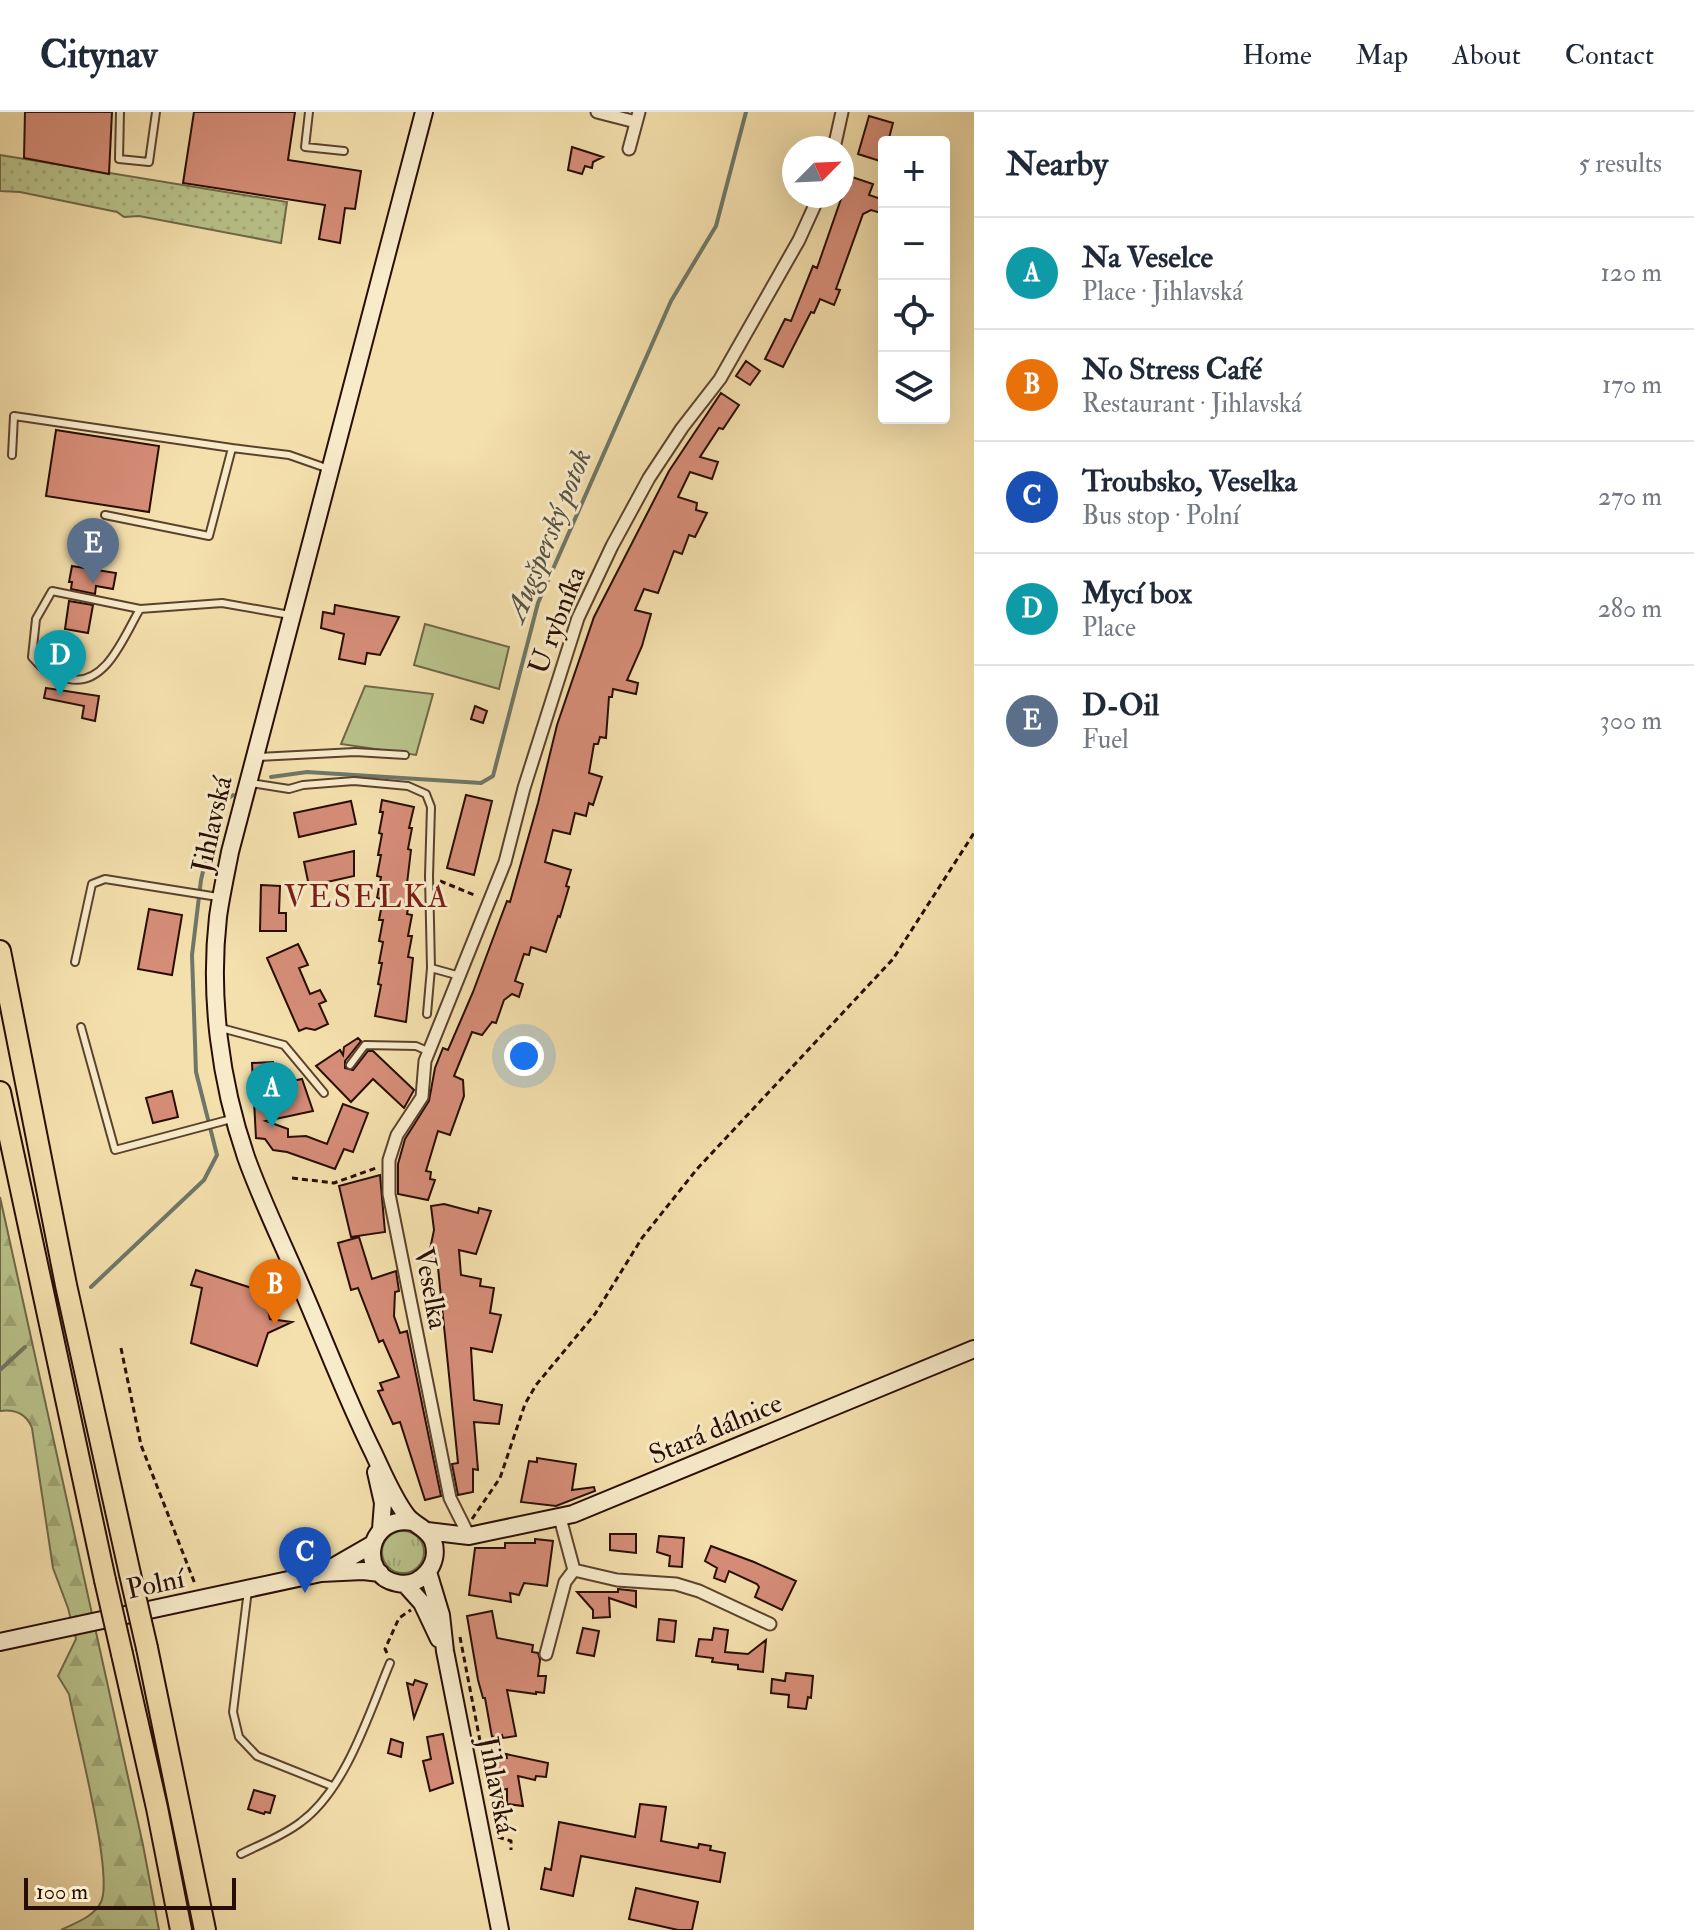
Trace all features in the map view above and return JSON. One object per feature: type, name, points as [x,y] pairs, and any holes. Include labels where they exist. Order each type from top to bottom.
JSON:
[{"type":"highway","points":[[0,951],[66,1285],[147,1648],[205,1930]]},
{"type":"highway","points":[[0,1092],[181,1930]]},
{"type":"main road","name":"Jihlavská","points":[[424,112],[248,782],[213,896],[215,954],[219,1028],[235,1118],[247,1158],[372,1451],[403,1510],[432,1540],[431,1565],[445,1651],[500,1930]]},
{"type":"main road","name":"Stará dálnice","points":[[420,1527],[469,1536],[560,1518],[974,1349]]},
{"type":"main road","name":"Jihlavská","points":[[372,1451],[383,1503],[372,1555],[380,1573]]},
{"type":"main road","points":[[377,1537],[396,1522],[420,1527]]},
{"type":"main road","name":"Stará dálnice","points":[[431,1565],[469,1536]]},
{"type":"main road","name":"Polní","points":[[321,1573],[377,1537]]},
{"type":"main road","points":[[380,1573],[395,1583],[405,1584],[414,1582],[431,1565]]},
{"type":"main road","name":"Polní","points":[[0,1642],[321,1573],[380,1573]]},
{"type":"main road","name":"Jihlavská","points":[[405,1584],[422,1603],[445,1651]]},
{"type":"street","points":[[597,112],[638,117],[629,149]]},
{"type":"street","points":[[837,136],[842,112]]},
{"type":"street","name":"U rybníka","points":[[430,1052],[505,862],[524,788],[578,618],[649,478],[720,379],[799,240],[814,208]]},
{"type":"street","name":"Veselka","points":[[430,1052],[423,1071],[422,1097],[397,1135],[389,1160],[389,1194],[450,1498],[469,1536]]},
{"type":"street","points":[[560,1518],[574,1570]]},
{"type":"street","points":[[574,1570],[617,1580],[676,1584],[699,1591],[770,1624]]},
{"type":"street","points":[[546,1654],[565,1582],[574,1570]]},
{"type":"lane","points":[[120,112],[119,159],[149,162],[156,112]]},
{"type":"lane","points":[[309,112],[305,147],[344,151]]},
{"type":"lane","points":[[12,455],[14,416],[289,455],[329,469]]},
{"type":"lane","points":[[105,515],[209,536],[232,448]]},
{"type":"lane","points":[[140,609],[114,654],[97,676],[80,681],[46,674],[32,657],[36,619],[52,591],[140,609],[222,603],[290,615]]},
{"type":"lane","points":[[254,758],[355,752],[405,755]]},
{"type":"lane","points":[[248,782],[289,789],[354,781],[418,788],[426,794],[431,807],[431,968],[427,1014]]},
{"type":"lane","points":[[75,962],[92,884],[105,879],[213,896]]},
{"type":"lane","points":[[431,968],[460,976]]},
{"type":"lane","points":[[81,1027],[115,1150],[235,1118]]},
{"type":"lane","points":[[219,1028],[284,1045],[324,1093]]},
{"type":"lane","points":[[350,1065],[365,1045],[416,1046],[430,1052]]},
{"type":"lane","points":[[248,1590],[233,1712],[239,1737],[257,1756],[332,1786]]},
{"type":"lane","points":[[241,1854],[302,1821],[332,1786],[355,1746],[390,1663]]},
{"type":"path","points":[[480,1507],[500,1478],[525,1404],[536,1385],[595,1314],[642,1238],[697,1169],[893,959],[974,833]]},
{"type":"path","points":[[429,876],[489,901]]},
{"type":"path","points":[[292,1178],[334,1183],[369,1172],[389,1160]]},
{"type":"path","points":[[121,1348],[141,1445],[202,1599]]},
{"type":"path","points":[[390,1663],[385,1649],[399,1618],[414,1608]]},
{"type":"green space","points":[[0,155],[287,202],[281,243],[139,216],[124,217],[117,212],[20,192],[0,191]]},
{"type":"green space","points":[[425,624],[509,647],[499,689],[414,665]]},
{"type":"green space","points":[[365,686],[433,694],[416,755],[341,744]]},
{"type":"green space","points":[[0,1197],[159,1930],[61,1930],[94,1912],[101,1902],[104,1887],[98,1834],[69,1694],[58,1676],[76,1639],[53,1568],[32,1428],[19,1413],[0,1411]]},
{"type":"green space","points":[[403,1531],[418,1537],[424,1552],[418,1567],[403,1573],[388,1567],[382,1552],[388,1537]]},
{"type":"building","points":[[25,112],[112,112],[109,174],[24,158]]},
{"type":"building","points":[[194,112],[295,112],[288,160],[361,171],[355,209],[345,208],[340,243],[319,239],[325,205],[183,183]]},
{"type":"building","points":[[869,116],[893,123],[890,136],[878,136],[878,160],[858,154]]},
{"type":"building","points":[[572,147],[603,157],[593,162],[592,168],[585,166],[582,174],[568,170]]},
{"type":"building","points":[[854,178],[873,184],[869,195],[878,198],[878,212],[871,210],[863,214],[836,289],[840,290],[834,305],[820,299],[783,367],[765,359],[785,319],[791,321],[813,266],[817,268],[838,208],[854,208]]},
{"type":"building","points":[[746,361],[760,371],[750,385],[736,376]]},
{"type":"building","points":[[721,393],[739,405],[700,457],[718,462],[712,479],[690,472],[678,497],[697,503],[696,510],[707,513],[695,537],[689,535],[682,554],[674,551],[658,593],[644,589],[635,610],[651,614],[642,646],[627,680],[638,683],[636,694],[613,689],[612,697],[609,697],[606,738],[600,737],[598,744],[594,744],[589,773],[602,777],[593,805],[589,803],[586,816],[575,813],[570,834],[553,830],[545,862],[571,870],[560,917],[546,952],[531,947],[529,955],[524,954],[515,981],[523,984],[519,997],[512,994],[504,1000],[496,1023],[492,1022],[482,1035],[472,1032],[454,1076],[463,1080],[464,1096],[450,1135],[438,1131],[426,1171],[431,1172],[430,1179],[435,1180],[428,1200],[398,1194],[398,1164],[405,1139],[429,1101],[435,1068],[443,1048],[448,1050],[507,901],[510,902],[557,725],[594,617],[669,471]]},
{"type":"building","points":[[56,430],[159,446],[149,512],[46,496]]},
{"type":"building","points":[[72,566],[116,573],[113,589],[96,586],[95,594],[71,589]]},
{"type":"building","points":[[69,601],[93,605],[88,633],[65,629]]},
{"type":"building","points":[[335,605],[399,617],[380,655],[367,653],[365,664],[339,659],[344,634],[321,628],[323,612],[334,614]]},
{"type":"building","points":[[46,688],[99,696],[95,721],[82,718],[84,706],[44,698]]},
{"type":"building","points":[[475,706],[487,711],[483,723],[471,719]]},
{"type":"building","points":[[466,795],[492,801],[474,875],[447,868]]},
{"type":"building","points":[[382,800],[414,807],[409,828],[412,828],[408,849],[411,850],[406,892],[411,893],[407,914],[412,915],[408,957],[413,958],[406,1022],[375,1016],[381,985],[378,984],[383,942],[379,941],[383,920],[379,920],[383,899],[377,898],[381,877],[377,876],[381,855],[378,855],[382,834],[379,833]]},
{"type":"building","points":[[351,801],[356,824],[299,837],[294,813]]},
{"type":"building","points":[[354,851],[354,876],[309,886],[304,862]]},
{"type":"building","points":[[261,885],[280,886],[279,913],[286,913],[286,931],[260,931]]},
{"type":"building","points":[[149,909],[182,915],[172,975],[138,969]]},
{"type":"building","points":[[298,944],[308,965],[299,968],[310,994],[320,990],[326,1001],[319,1004],[328,1024],[315,1030],[306,1028],[299,1031],[267,958]]},
{"type":"building","points":[[358,1038],[361,1041],[345,1061],[345,1068],[353,1070],[368,1051],[373,1051],[414,1090],[404,1108],[373,1079],[351,1102],[316,1066],[340,1050],[343,1055],[344,1047]]},
{"type":"building","points":[[273,1062],[274,1085],[302,1079],[313,1111],[266,1121],[288,1129],[288,1137],[306,1136],[327,1144],[343,1104],[368,1113],[353,1152],[344,1149],[335,1169],[273,1150],[265,1139],[256,1138],[252,1063]]},
{"type":"building","points":[[172,1091],[178,1117],[153,1123],[146,1098]]},
{"type":"building","points":[[380,1175],[385,1232],[351,1237],[339,1186]]},
{"type":"building","points":[[444,1204],[478,1213],[479,1208],[491,1211],[476,1254],[459,1250],[461,1275],[481,1279],[480,1286],[494,1288],[490,1313],[501,1315],[492,1352],[471,1348],[474,1400],[502,1405],[499,1424],[474,1422],[478,1470],[473,1469],[473,1492],[458,1495],[452,1464],[458,1463],[437,1258],[428,1259],[434,1230],[431,1206]]},
{"type":"building","points":[[359,1237],[372,1279],[396,1271],[399,1291],[395,1292],[394,1316],[400,1333],[407,1331],[441,1496],[425,1500],[400,1422],[393,1424],[378,1391],[383,1390],[380,1383],[399,1377],[383,1340],[379,1342],[358,1288],[351,1290],[338,1243]]},
{"type":"building","points":[[196,1270],[264,1292],[270,1319],[292,1322],[268,1333],[257,1366],[191,1343],[202,1288],[191,1285]]},
{"type":"building","points":[[537,1458],[576,1464],[572,1490],[594,1487],[595,1491],[556,1506],[521,1502],[529,1461],[537,1462]]},
{"type":"building","points":[[610,1534],[636,1534],[636,1553],[610,1550]]},
{"type":"building","points":[[659,1536],[684,1538],[682,1567],[669,1566],[670,1556],[657,1552]]},
{"type":"building","points":[[535,1539],[553,1541],[547,1586],[524,1583],[519,1595],[510,1593],[511,1602],[469,1595],[475,1548],[505,1548],[505,1543],[535,1543]]},
{"type":"building","points":[[711,1546],[796,1581],[782,1610],[755,1597],[759,1587],[757,1584],[729,1571],[725,1582],[714,1578],[717,1568],[705,1561]]},
{"type":"building","points":[[618,1589],[636,1591],[636,1607],[609,1598],[610,1617],[593,1618],[593,1610],[577,1592],[618,1592]]},
{"type":"building","points":[[492,1611],[497,1638],[533,1645],[532,1652],[538,1653],[540,1660],[538,1676],[546,1676],[544,1693],[507,1690],[516,1736],[503,1738],[502,1735],[492,1737],[467,1616]]},
{"type":"building","points":[[659,1619],[676,1621],[674,1642],[657,1640]]},
{"type":"building","points":[[583,1628],[599,1631],[594,1656],[577,1653]]},
{"type":"building","points":[[714,1628],[728,1630],[725,1652],[748,1654],[766,1640],[763,1672],[738,1669],[738,1665],[712,1662],[713,1658],[696,1656],[699,1639],[712,1640]]},
{"type":"building","points":[[786,1673],[813,1676],[811,1698],[808,1697],[806,1709],[788,1707],[789,1695],[771,1693],[772,1679],[785,1681]]},
{"type":"building","points":[[415,1680],[427,1684],[414,1718],[407,1683],[413,1685]]},
{"type":"building","points":[[443,1734],[453,1783],[430,1791],[423,1761],[431,1759],[427,1737]]},
{"type":"building","points":[[391,1739],[403,1743],[401,1757],[388,1753]]},
{"type":"building","points":[[506,1754],[548,1763],[546,1777],[536,1776],[535,1780],[518,1776],[523,1806],[507,1804],[507,1789],[500,1790],[494,1760],[507,1758]]},
{"type":"building","points":[[254,1790],[275,1796],[270,1813],[248,1809]]},
{"type":"building","points":[[640,1804],[666,1807],[661,1841],[698,1848],[699,1844],[711,1846],[710,1850],[725,1853],[720,1882],[581,1856],[573,1896],[541,1889],[545,1868],[551,1870],[559,1822],[635,1837]]},
{"type":"building","points":[[636,1888],[698,1902],[692,1930],[678,1930],[629,1919]]},
{"type":"waterway","name":"Augšperský potok","points":[[271,777],[307,772],[481,783],[493,776],[538,603],[671,301],[716,226],[746,112]]},
{"type":"waterway","name":"Augšperský potok","points":[[91,1287],[204,1180],[217,1155],[196,1072],[192,955],[201,880],[218,806],[233,795]]},
{"type":"waterway","name":"Augšperský potok","points":[[0,1370],[25,1347]]},
{"type":"place","name":"D-Oil","points":[[93,584]]},
{"type":"place","name":"Mycí box","points":[[60,696]]},
{"type":"place","name":"Na Veselce","points":[[272,1128]]},
{"type":"place","name":"No Stress Café","points":[[275,1325]]},
{"type":"place","name":"Troubsko, Veselka","points":[[305,1593]]},
{"type":"district","name":"VESELKA","points":[[367,896]]}]
